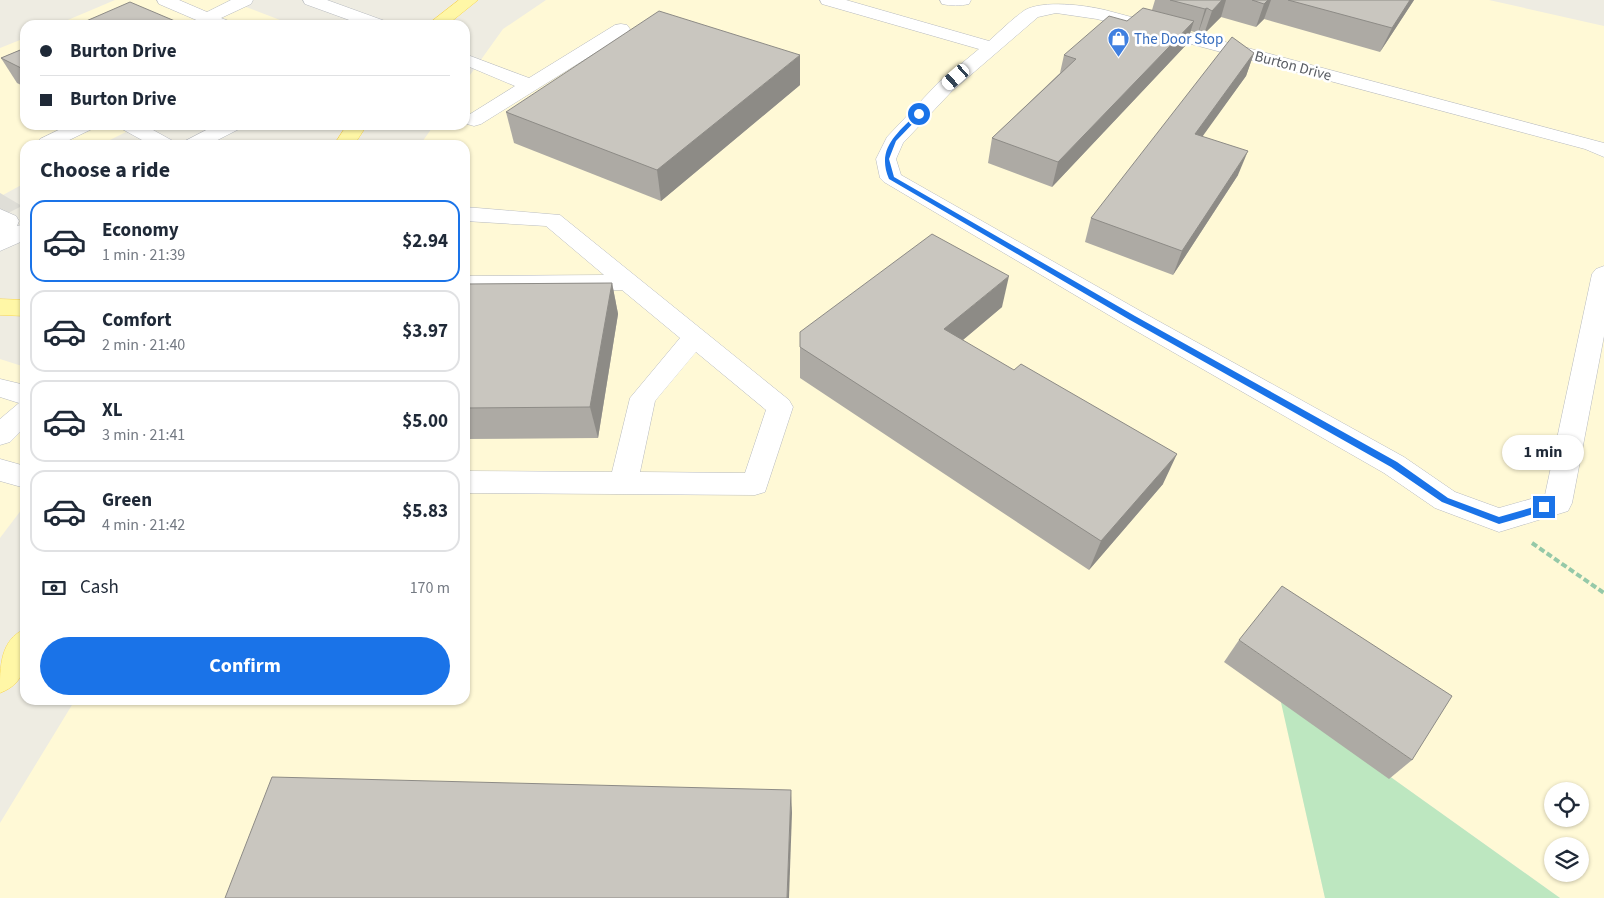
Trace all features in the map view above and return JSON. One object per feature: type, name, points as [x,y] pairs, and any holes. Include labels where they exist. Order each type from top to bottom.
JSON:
[{"type":"main road","points":[[443,20],[470,0]]},
{"type":"main road","points":[[0,307],[20,308]]},
{"type":"main road","points":[[0,678],[20,649]]},
{"type":"street","points":[[165,0],[211,20]]},
{"type":"street","points":[[206,18],[245,0]]},
{"type":"street","points":[[311,0],[365,20]]},
{"type":"street","points":[[828,0],[991,47]]},
{"type":"street","points":[[948,0],[963,0]]},
{"type":"street","name":"Burton Drive","points":[[1499,520],[1445,500],[1394,464],[1132,318],[891,178],[886,159],[894,141],[945,87],[1032,13],[1056,8],[1078,10],[1592,145],[1604,151]]},
{"type":"street","points":[[474,120],[621,29]]},
{"type":"street","points":[[470,61],[530,86]]},
{"type":"street","points":[[54,140],[75,130]]},
{"type":"street","points":[[138,130],[157,140]]},
{"type":"street","points":[[202,140],[222,130]]},
{"type":"street","points":[[470,214],[552,220],[780,407],[755,484],[470,482]]},
{"type":"street","points":[[1499,520],[1558,503],[1604,274]]},
{"type":"street","points":[[470,284],[628,282]]},
{"type":"street","points":[[623,483],[643,398],[695,337]]},
{"type":"street","points":[[0,388],[20,393]]},
{"type":"street","points":[[0,435],[20,416]]},
{"type":"street","points":[[0,470],[20,476]]},
{"type":"path","points":[[1499,520],[1604,593]]},
{"type":"shaded area","points":[[115,0],[228,0],[280,20],[68,20]]},
{"type":"shaded area","points":[[546,0],[1489,0],[1604,26],[1604,898],[1560,898],[1281,699],[1325,898],[0,898],[0,823],[72,705],[470,705],[470,140],[424,140],[430,130],[470,130],[470,75],[503,29]]},
{"type":"shaded area","points":[[20,40],[20,130],[130,130],[110,140],[20,140],[20,186],[3,195],[0,193],[0,48]]},
{"type":"shaded area","points":[[0,193],[20,205],[20,207],[0,217]]},
{"type":"shaded area","points":[[0,359],[20,365],[20,512],[0,538]]},
{"type":"green space","points":[[1280,698],[1560,898],[1325,898]]},
{"type":"building","points":[[1170,0],[1222,0],[1212,11],[1207,8]]},
{"type":"building","points":[[1252,0],[1268,0],[1264,4]]},
{"type":"building","points":[[1288,0],[1410,0],[1392,28]]},
{"type":"building","points":[[130,2],[173,20],[89,20]]},
{"type":"building","points":[[1143,8],[1194,21],[1058,162],[992,138],[1076,59],[1064,55],[1109,16],[1127,21]]},
{"type":"building","points":[[659,11],[800,55],[657,170],[506,112]]},
{"type":"building","points":[[1232,37],[1254,53],[1195,134],[1248,151],[1182,251],[1091,218]]},
{"type":"building","points":[[20,50],[20,68],[1,58]]},
{"type":"building","points":[[932,234],[1009,276],[944,329],[1014,370],[1021,364],[1177,454],[1101,541],[800,347],[800,332]]},
{"type":"building","points":[[612,283],[590,407],[470,408],[470,284]]},
{"type":"building","points":[[1282,586],[1452,696],[1412,760],[1239,640]]},
{"type":"building","points":[[272,777],[791,790],[787,898],[225,898]]},
{"type":"place","name":"The Door Stop","points":[[1118,58]]},
{"type":"route","points":[[919,114],[894,141],[886,159],[891,178],[1132,318],[1394,464],[1445,500],[1499,520],[1544,507]]}]
